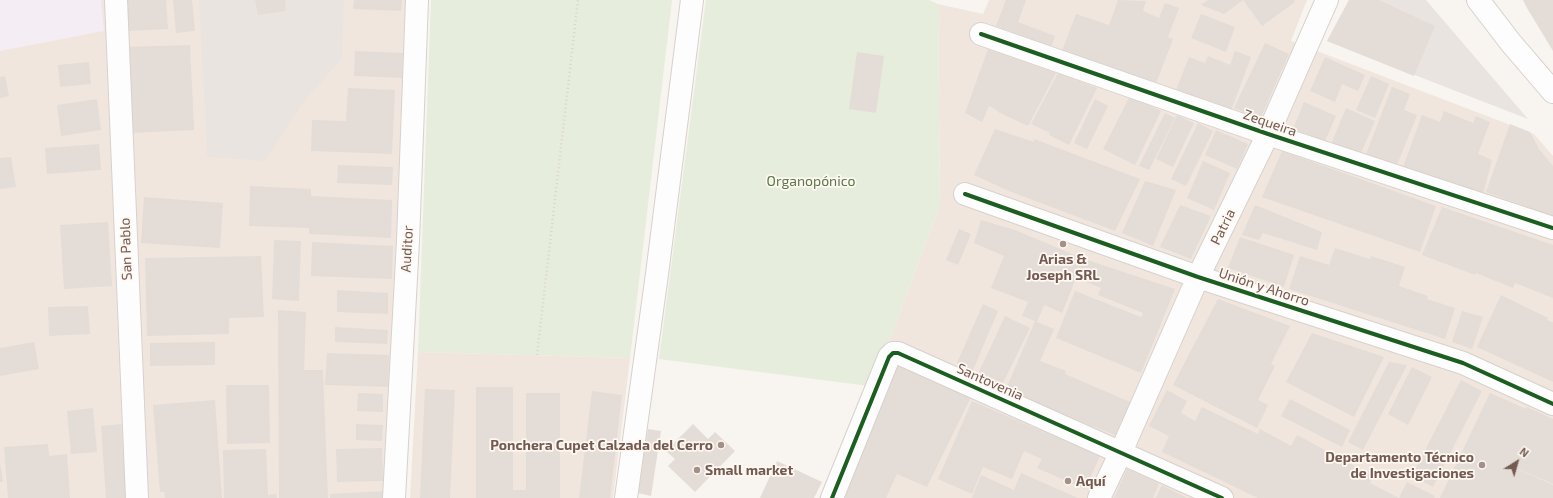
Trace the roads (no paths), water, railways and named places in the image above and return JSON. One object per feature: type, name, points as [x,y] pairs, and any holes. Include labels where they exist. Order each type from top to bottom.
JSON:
[{"type":"street","name":"San Pablo","points":[[116,0],[137,498]]},
{"type":"street","name":"Auditor","points":[[394,498],[408,233],[417,0]]},
{"type":"street","points":[[626,498],[657,274],[692,0]]},
{"type":"street","name":"Patria","points":[[1099,498],[1121,452],[1198,277],[1268,134],[1325,1]]},
{"type":"street","points":[[1481,2],[1553,92]]},
{"type":"street","name":"Zequeira","points":[[981,34],[1268,134],[1553,228]]},
{"type":"street","name":"Unión y Ahorro","points":[[966,194],[1198,277],[1463,363],[1553,404]]},
{"type":"street","name":"Santovenia","points":[[832,498],[889,357],[893,353],[898,353],[1222,498]]},
{"type":"place","name":"Arias & Joseph SRL","points":[[1063,244]]},
{"type":"place","name":"Ponchera Cupet Calzada del Cerro","points":[[721,445]]},
{"type":"place","name":"Departamento Técnico de Investigaciones","points":[[1482,465]]},
{"type":"place","name":"Small market","points":[[697,470]]},
{"type":"place","name":"Aquí","points":[[1068,481]]},
{"type":"park label","name":"Organopónico","points":[[811,181]]}]
